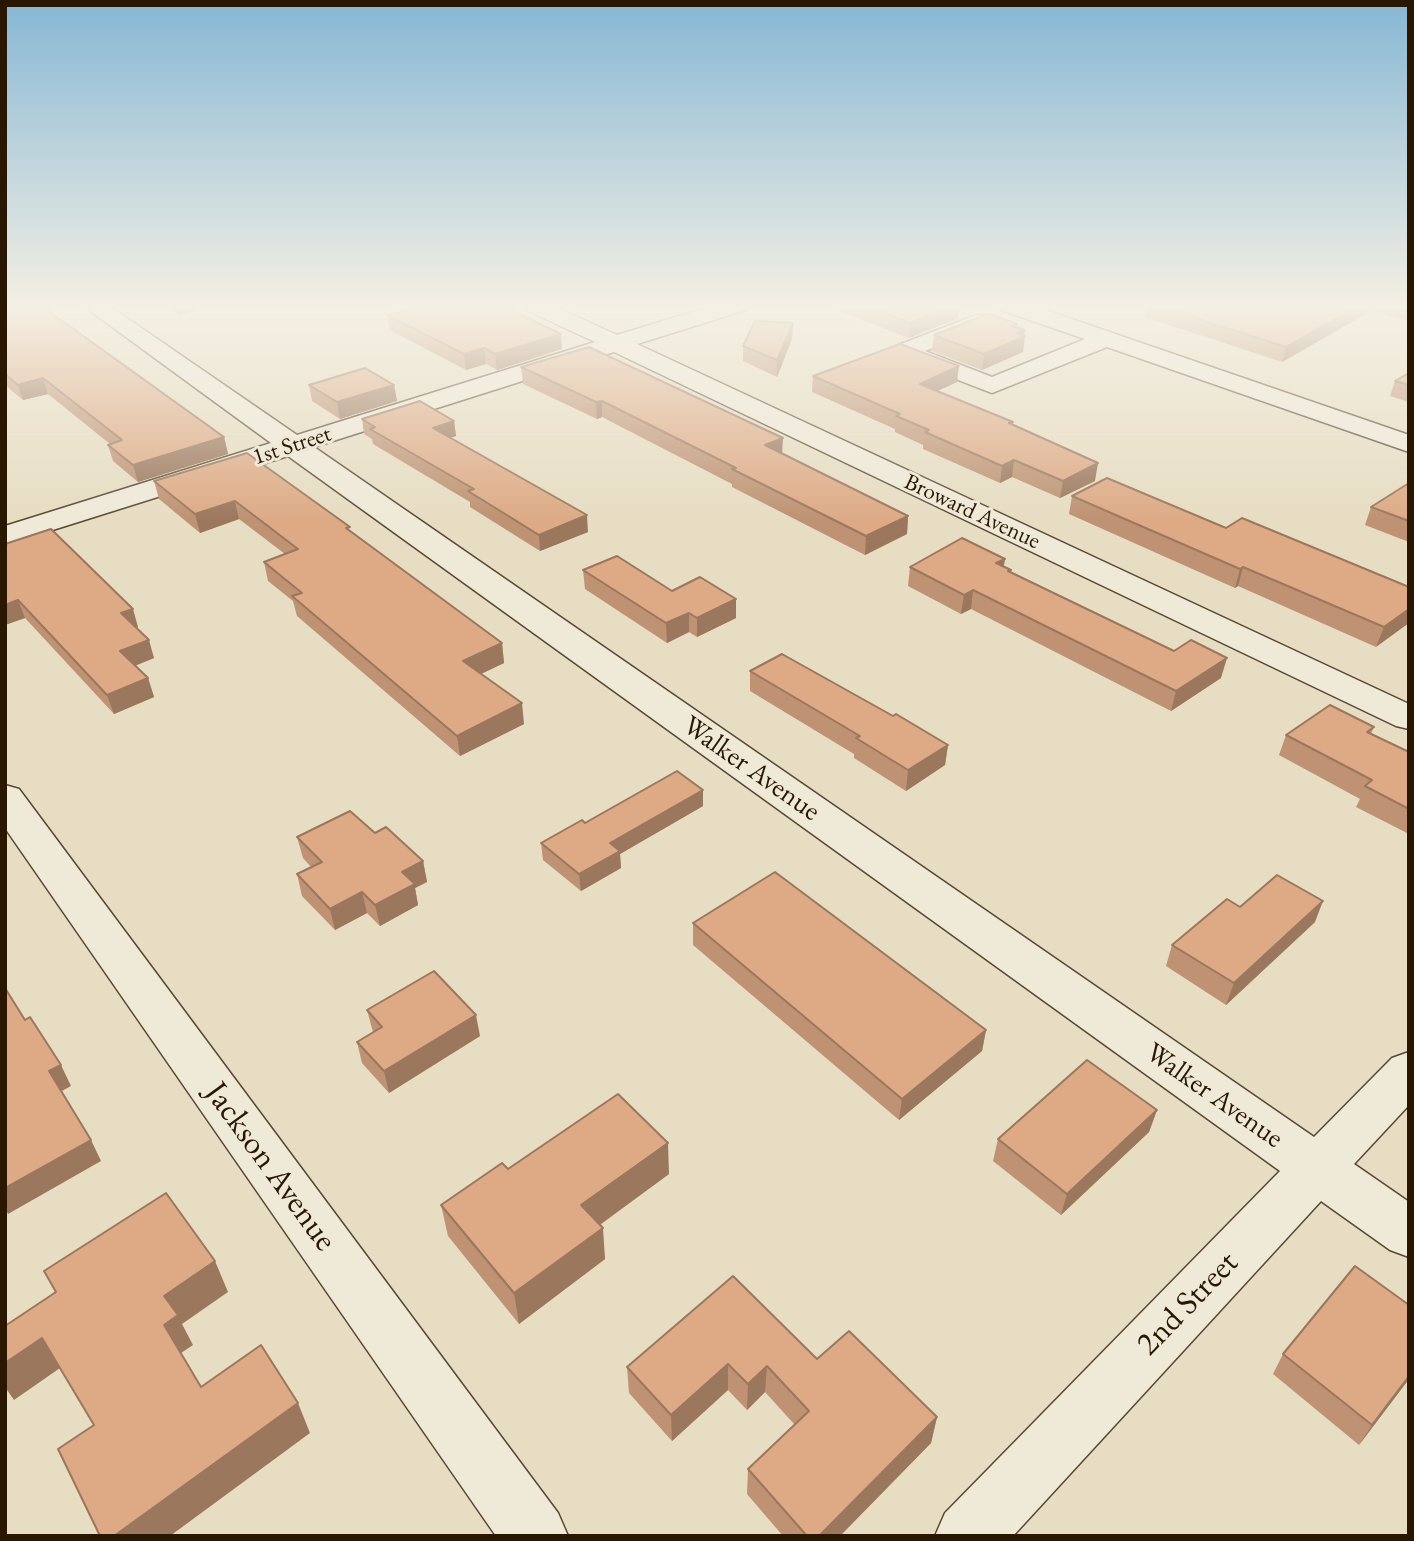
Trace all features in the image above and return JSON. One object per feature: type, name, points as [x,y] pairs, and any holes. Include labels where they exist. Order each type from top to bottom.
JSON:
[{"type":"street","name":"Walker Avenue","points":[[195,377],[1409,1233]]},
{"type":"street","name":"1st Street","points":[[5,537],[510,377]]},
{"type":"street","name":"Broward Avenue","points":[[686,377],[1409,718]]},
{"type":"street","points":[[969,377],[992,386],[1014,377]]},
{"type":"street","points":[[1215,377],[1409,444]]},
{"type":"street","name":"Jackson Avenue","points":[[5,798],[535,1536]]},
{"type":"street","name":"2nd Street","points":[[968,1536],[1409,1072]]},
{"type":"building","points":[[8,377],[140,377],[224,437],[133,465],[108,445],[122,440],[43,378],[18,385]]},
{"type":"building","points":[[336,377],[380,377],[394,385],[337,402],[309,385]]},
{"type":"building","points":[[542,377],[653,377],[783,438],[765,445],[908,516],[866,536],[602,401],[596,402]]},
{"type":"building","points":[[815,377],[935,377],[920,384],[1013,422],[1009,423],[1098,463],[1063,481],[1014,460],[1002,466],[925,432],[929,430],[896,416],[900,414]]},
{"type":"building","points":[[1402,377],[1409,377],[1409,385],[1395,381]]},
{"type":"building","points":[[420,401],[454,421],[433,428],[587,515],[539,535],[468,491],[474,489],[370,429],[375,427],[362,419]]},
{"type":"building","points":[[247,453],[350,527],[346,528],[502,643],[463,661],[522,703],[457,736],[292,596],[302,593],[264,562],[298,549],[235,501],[195,514],[154,481]]},
{"type":"building","points":[[1107,478],[1226,528],[1242,518],[1409,587],[1409,609],[1384,627],[1243,567],[1240,569],[1072,496]]},
{"type":"building","points":[[1409,483],[1409,521],[1371,507]]},
{"type":"building","points":[[51,529],[133,609],[121,613],[149,640],[120,651],[148,678],[107,695],[18,600],[5,605],[5,544]]},
{"type":"building","points":[[962,538],[1005,559],[996,563],[1011,570],[1008,571],[1174,651],[1191,640],[1227,658],[1176,691],[973,590],[964,595],[910,567]]},
{"type":"building","points":[[617,556],[672,591],[700,577],[736,599],[697,618],[689,613],[666,623],[583,570]]},
{"type":"building","points":[[782,654],[893,716],[896,714],[948,745],[908,770],[856,738],[860,736],[750,671]]},
{"type":"building","points":[[1330,705],[1374,727],[1367,732],[1409,752],[1409,809],[1365,786],[1372,780],[1286,735]]},
{"type":"building","points":[[677,771],[703,790],[610,843],[620,851],[579,874],[541,843],[582,820],[585,823]]},
{"type":"building","points":[[350,811],[375,833],[386,827],[423,861],[402,872],[415,884],[375,905],[362,892],[330,909],[297,874],[322,862],[297,837]]},
{"type":"building","points":[[775,872],[986,1030],[902,1099],[693,923]]},
{"type":"building","points":[[1277,875],[1323,901],[1234,983],[1172,945],[1227,899],[1240,907]]},
{"type":"building","points":[[434,971],[476,1015],[384,1071],[357,1042],[382,1027],[367,1010]]},
{"type":"building","points":[[5,988],[25,1020],[30,1017],[61,1065],[49,1071],[91,1140],[5,1188]]},
{"type":"building","points":[[1087,1060],[1157,1110],[1067,1194],[998,1139]]},
{"type":"building","points":[[618,1094],[668,1143],[581,1205],[603,1228],[514,1293],[441,1205],[502,1163],[508,1169]]},
{"type":"building","points":[[166,1193],[215,1261],[164,1296],[178,1315],[164,1325],[201,1387],[261,1345],[298,1403],[114,1536],[100,1536],[58,1449],[94,1425],[42,1338],[5,1363],[5,1326],[56,1292],[44,1271]]},
{"type":"building","points":[[1355,1266],[1409,1305],[1409,1376],[1372,1425],[1283,1354]]},
{"type":"building","points":[[733,1276],[817,1359],[849,1331],[937,1417],[819,1536],[807,1536],[748,1469],[809,1411],[767,1366],[748,1384],[728,1364],[671,1415],[627,1367]]}]
